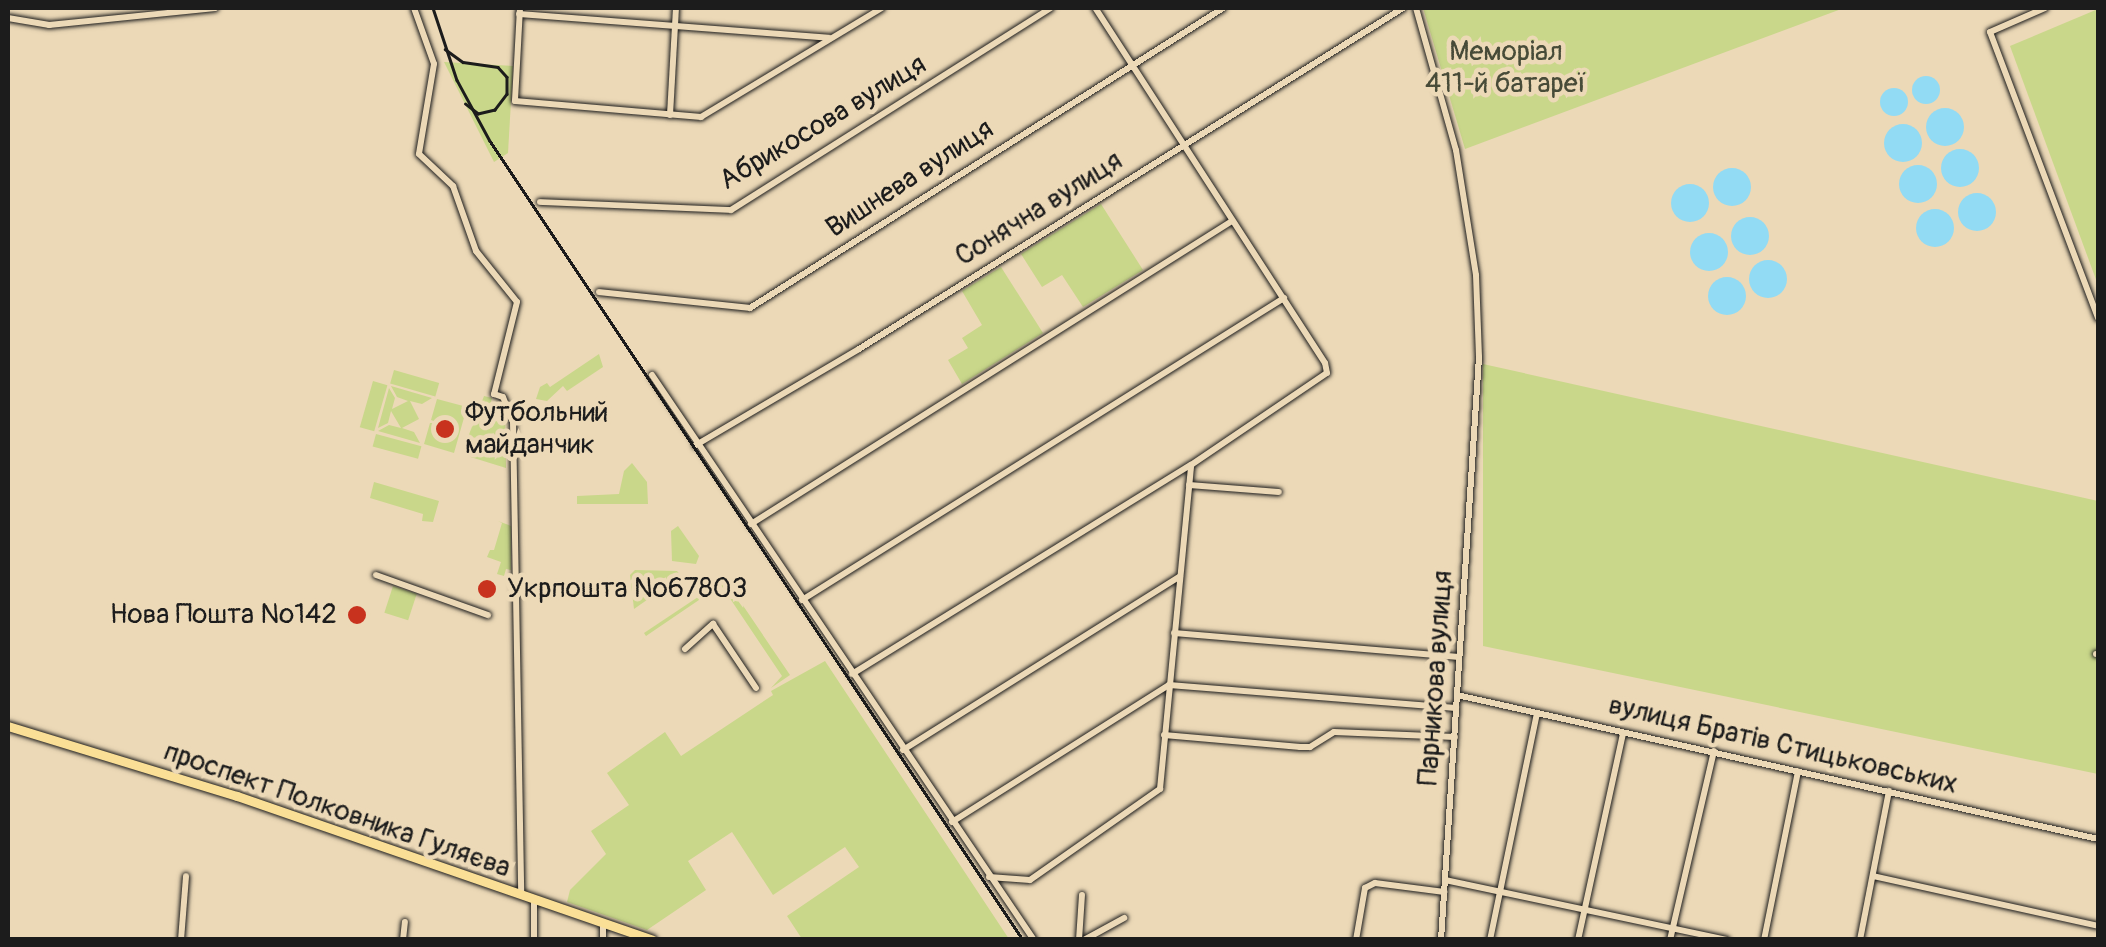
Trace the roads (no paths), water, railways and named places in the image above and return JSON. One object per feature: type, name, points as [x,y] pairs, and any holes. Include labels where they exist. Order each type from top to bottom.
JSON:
[{"type":"main road","name":"проспект Полковника Гуляєва","points":[[8,726],[237,796],[652,940]]},
{"type":"street","points":[[8,18],[49,25],[215,8]]},
{"type":"street","points":[[414,8],[434,64],[419,154],[453,186],[476,251],[517,302],[494,394],[503,397],[513,422],[522,896]]},
{"type":"street","points":[[670,116],[676,8]]},
{"type":"street","points":[[830,38],[519,11],[515,101],[701,116],[882,8]]},
{"type":"street","name":"Абрикосова вулиця","points":[[540,202],[730,210],[1051,8]]},
{"type":"street","points":[[852,674],[1192,465],[1325,378],[1325,363],[1095,8]]},
{"type":"street","name":"Вишнева вулиця","points":[[598,292],[750,308],[1223,8]]},
{"type":"street","name":"Сонячна вулиця","points":[[696,444],[859,349],[1403,8]]},
{"type":"street","name":"Парникова вулиця","points":[[1416,8],[1456,150],[1470,228],[1479,357],[1441,940]]},
{"type":"street","points":[[2045,8],[1990,32],[2098,318]]},
{"type":"street","points":[[750,524],[1232,221]]},
{"type":"street","points":[[802,600],[1284,298]]},
{"type":"street","points":[[652,375],[1034,940]]},
{"type":"street","points":[[988,877],[1030,880],[1157,794],[1192,465]]},
{"type":"street","points":[[1189,484],[1279,492]]},
{"type":"street","points":[[376,575],[488,615]]},
{"type":"street","points":[[903,750],[1180,576]]},
{"type":"street","points":[[685,649],[713,624],[756,688]]},
{"type":"street","points":[[1174,633],[1459,658]]},
{"type":"street","points":[[952,822],[1169,685],[1456,708]]},
{"type":"street","name":"вулиця Братів Стицьковських","points":[[1457,695],[2098,839]]},
{"type":"street","points":[[1490,940],[1537,714]]},
{"type":"street","points":[[1164,735],[1300,748],[1310,747],[1334,732],[1455,737]]},
{"type":"street","points":[[1578,940],[1623,733]]},
{"type":"street","points":[[1670,940],[1714,751]]},
{"type":"street","points":[[1764,940],[1798,771]]},
{"type":"street","points":[[1860,940],[1889,791]]},
{"type":"street","points":[[181,940],[186,876]]},
{"type":"street","points":[[1873,876],[2098,926]]},
{"type":"street","points":[[1445,880],[1728,940]]},
{"type":"street","points":[[1356,940],[1365,888],[1375,883],[1444,892]]},
{"type":"street","points":[[1082,894],[1082,940],[1124,918]]},
{"type":"street","points":[[534,900],[534,940]]},
{"type":"street","points":[[403,940],[405,922]]},
{"type":"street","points":[[603,923],[603,940]]},
{"type":"water","points":[[1926,76],[1936,80],[1940,90],[1936,100],[1926,104],[1916,100],[1912,90],[1916,80]]},
{"type":"water","points":[[1894,88],[1904,92],[1908,102],[1904,112],[1894,116],[1884,112],[1880,102],[1884,92]]},
{"type":"water","points":[[1945,108],[1958,114],[1964,127],[1958,140],[1945,146],[1932,140],[1926,127],[1932,114]]},
{"type":"water","points":[[1903,124],[1916,130],[1922,143],[1916,156],[1903,162],[1890,156],[1884,143],[1890,130]]},
{"type":"water","points":[[1960,149],[1973,155],[1979,168],[1973,181],[1960,187],[1947,181],[1941,168],[1947,155]]},
{"type":"water","points":[[1918,165],[1931,171],[1937,184],[1931,197],[1918,203],[1905,197],[1899,184],[1905,171]]},
{"type":"water","points":[[1732,168],[1745,174],[1751,187],[1745,200],[1732,206],[1719,200],[1713,187],[1719,174]]},
{"type":"water","points":[[1690,184],[1703,190],[1709,203],[1703,216],[1690,222],[1677,216],[1671,203],[1677,190]]},
{"type":"water","points":[[1977,193],[1990,199],[1996,212],[1990,225],[1977,231],[1964,225],[1958,212],[1964,199]]},
{"type":"water","points":[[1935,209],[1948,215],[1954,228],[1948,241],[1935,247],[1922,241],[1916,228],[1922,215]]},
{"type":"water","points":[[1750,217],[1763,223],[1769,236],[1763,249],[1750,255],[1737,249],[1731,236],[1737,223]]},
{"type":"water","points":[[1709,233],[1722,239],[1728,252],[1722,265],[1709,271],[1696,265],[1690,252],[1696,239]]},
{"type":"water","points":[[1768,260],[1781,266],[1787,279],[1781,292],[1768,298],[1755,292],[1749,279],[1755,266]]},
{"type":"water","points":[[1727,277],[1740,283],[1746,296],[1740,309],[1727,315],[1714,309],[1708,296],[1714,283]]},
{"type":"tram line","points":[[433,8],[457,80],[490,141],[1023,940]]},
{"type":"tram line","points":[[445,49],[463,62],[498,67],[507,77],[507,94],[495,110],[478,114],[465,104]]},
{"type":"place","name":"Футбольний майданчик","points":[[445,429]]},
{"type":"place","name":"Укрпошта №67803","points":[[487,589]]},
{"type":"place","name":"Нова Пошта №142","points":[[357,615]]},
{"type":"park label","name":"Меморіал 411-й батареї","points":[[1506,68]]}]
